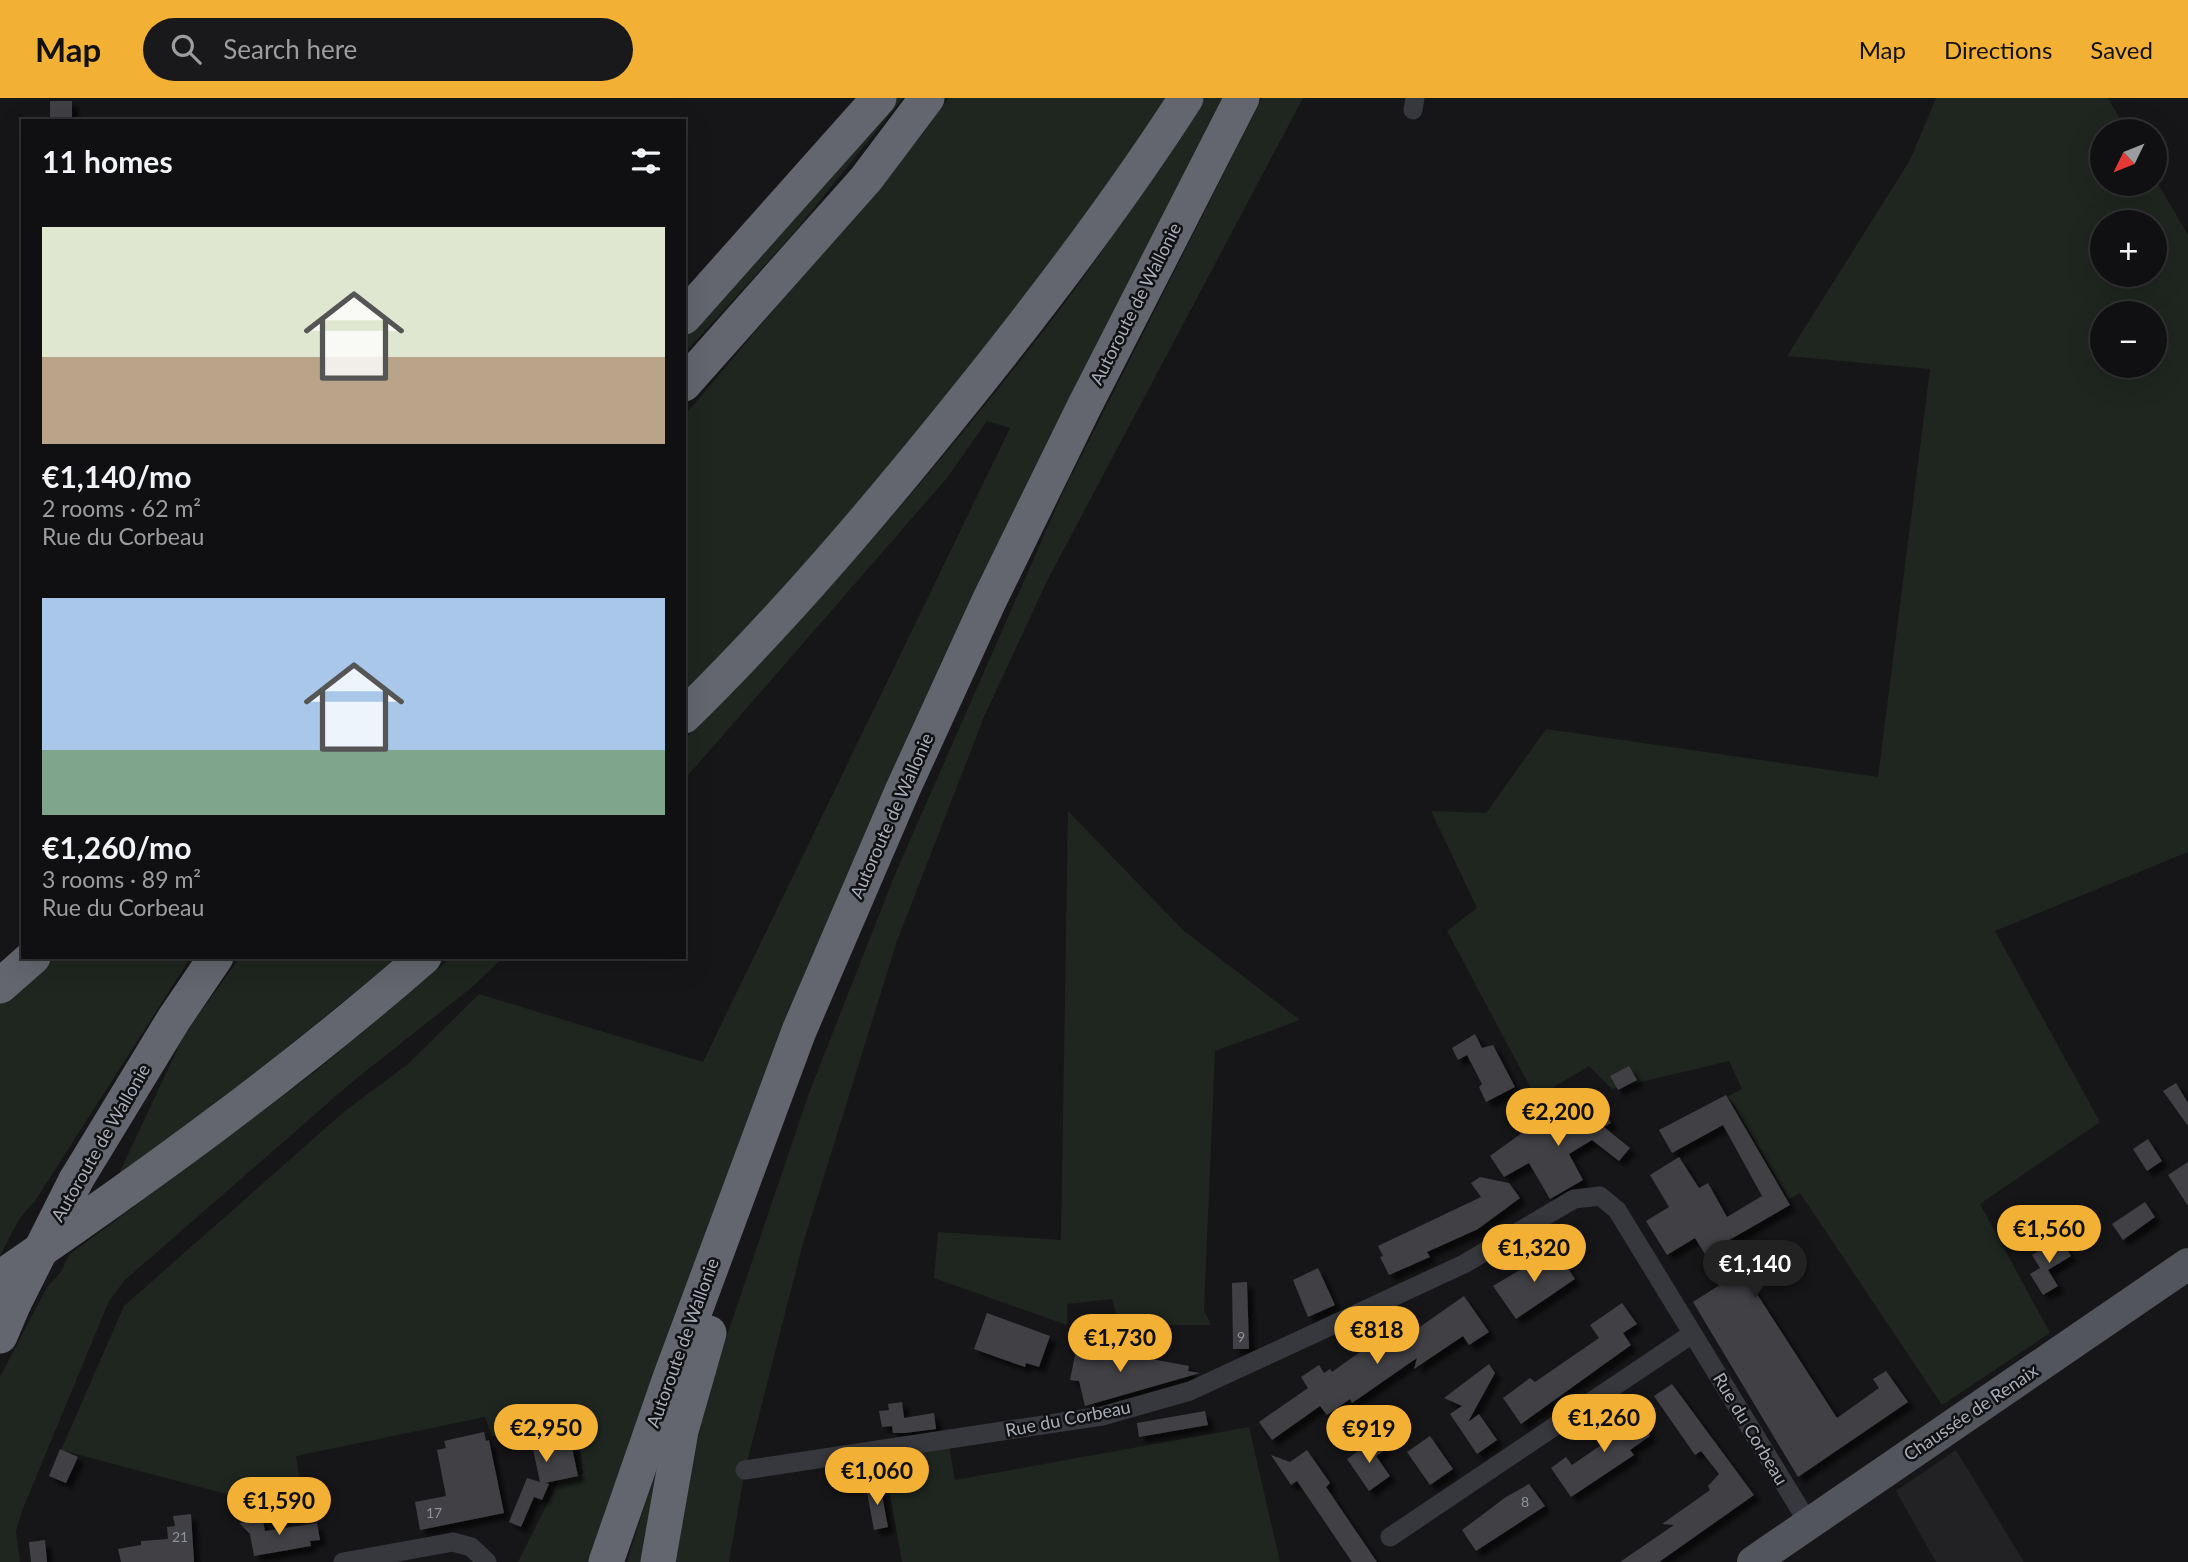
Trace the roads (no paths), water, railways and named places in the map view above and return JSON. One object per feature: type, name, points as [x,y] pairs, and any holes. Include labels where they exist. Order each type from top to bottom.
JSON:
[{"type":"highway","points":[[686,315],[879,98]]},
{"type":"highway","points":[[686,382],[866,179],[927,98]]},
{"type":"highway","points":[[686,714],[806,588],[901,479],[1072,262],[1186,98]]},
{"type":"highway","name":"Autoroute de Wallonie","points":[[606,1562],[799,1031],[989,601],[1242,98]]},
{"type":"highway","points":[[0,986],[31,959]]},
{"type":"highway","name":"Autoroute de Wallonie","points":[[0,1336],[7,1291],[174,1019],[215,959]]},
{"type":"highway","points":[[7,1291],[110,1203],[358,1015],[422,959]]},
{"type":"highway","points":[[658,1562],[681,1431],[728,1273],[727,1224]]},
{"type":"main road","name":"Chaussée de Renaix","points":[[1753,1562],[2188,1264]]},
{"type":"street","name":"Rue du Corbeau","points":[[745,1470],[1102,1416],[1190,1391],[1464,1264],[1574,1199],[1600,1196],[1617,1210],[1809,1524]]},
{"type":"street","points":[[1390,1537],[1692,1334]]},
{"type":"street","points":[[343,1562],[453,1542],[471,1547],[487,1562]]}]
